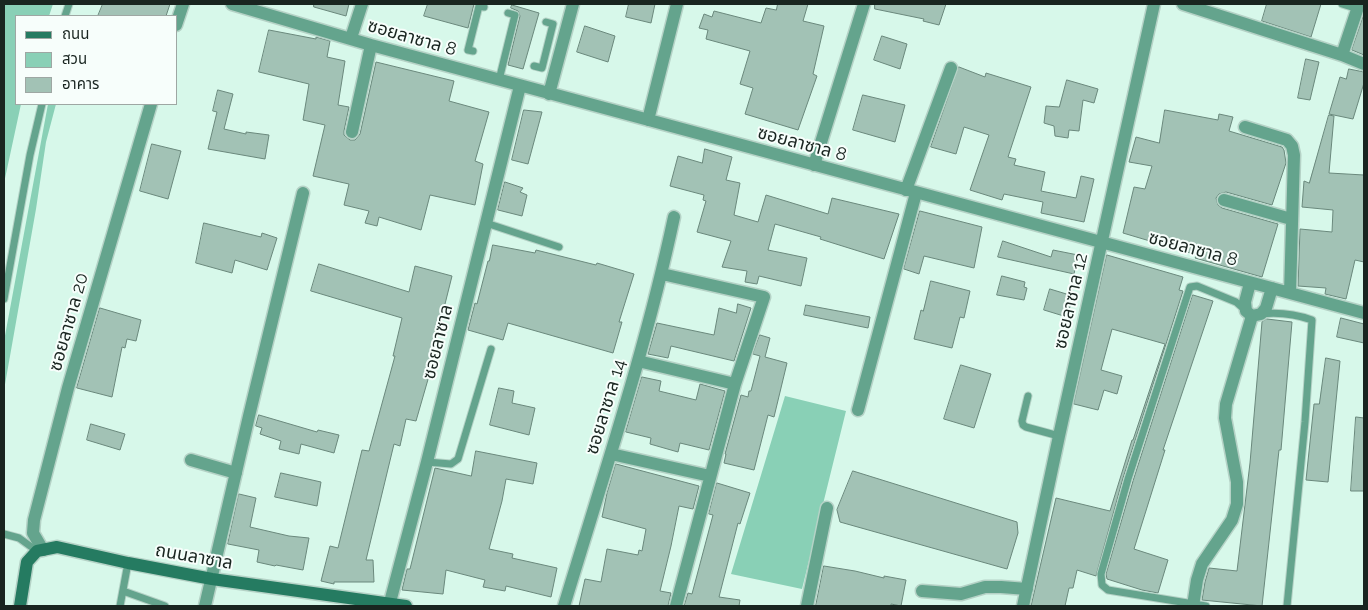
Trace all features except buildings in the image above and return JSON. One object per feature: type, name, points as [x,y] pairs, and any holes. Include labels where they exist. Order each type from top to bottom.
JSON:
[{"type":"street","points":[[178,19],[183,4]]},
{"type":"street","name":"ซอยลาซาล 8","points":[[232,4],[549,94],[1364,313]]},
{"type":"street","points":[[351,38],[362,4]]},
{"type":"street","points":[[549,94],[573,4]]},
{"type":"street","points":[[648,120],[677,4]]},
{"type":"street","points":[[814,165],[864,4]]},
{"type":"street","name":"ซอยลาซาล 12","points":[[1023,606],[1154,4]]},
{"type":"street","points":[[1183,4],[1364,64]]},
{"type":"street","points":[[1342,56],[1358,6]]},
{"type":"street","points":[[352,132],[371,45]]},
{"type":"street","points":[[858,410],[911,191],[951,68]]},
{"type":"street","name":"ซอยลาซาล","points":[[389,605],[427,462],[520,86]]},
{"type":"street","name":"ซอยลาซาล 20","points":[[40,550],[34,533],[34,520],[68,388],[151,105]]},
{"type":"street","points":[[1245,127],[1287,140],[1292,146],[1294,155],[1290,293]]},
{"type":"street","points":[[205,606],[304,193]]},
{"type":"street","points":[[1224,200],[1292,219]]},
{"type":"street","name":"ซอยลาซาล 14","points":[[564,606],[638,361],[662,274],[674,217]]},
{"type":"street","points":[[662,274],[764,297],[735,384],[676,606]]},
{"type":"street","points":[[1250,282],[1245,302],[1253,314]]},
{"type":"street","points":[[1197,606],[1197,580],[1202,564],[1232,520],[1237,504],[1237,482],[1224,418],[1226,404],[1253,314],[1266,308],[1272,288]]},
{"type":"street","points":[[638,361],[735,384]]},
{"type":"street","points":[[610,454],[710,476]]},
{"type":"street","points":[[192,460],[236,473]]},
{"type":"street","points":[[807,606],[827,508]]},
{"type":"street","name":"ถนนลาซาล","points":[[40,550],[58,547],[212,579],[406,606]]},
{"type":"street","points":[[20,606],[28,562],[40,550]]},
{"type":"street","points":[[922,590],[961,594],[986,587],[1027,589]]},
{"type":"lane","points":[[1342,4],[1358,6]]},
{"type":"lane","points":[[473,51],[468,50],[479,6],[484,7]]},
{"type":"lane","points":[[499,80],[501,58],[515,15],[508,13]]},
{"type":"lane","points":[[534,66],[542,68],[553,24],[546,22]]},
{"type":"lane","points":[[4,299],[30,155],[42,105]]},
{"type":"lane","points":[[486,223],[559,247]]},
{"type":"lane","points":[[1197,606],[1108,590],[1102,585],[1101,574],[1128,479],[1190,287],[1197,286],[1236,302],[1253,314],[1276,313],[1312,320],[1305,422],[1288,606]]},
{"type":"lane","points":[[427,462],[450,464],[458,459],[491,349]]},
{"type":"lane","points":[[1028,396],[1022,421],[1023,425],[1059,436]]},
{"type":"lane","points":[[4,534],[19,538],[40,550]]},
{"type":"lane","points":[[120,606],[128,563]]},
{"type":"lane","points":[[123,591],[165,606]]},
{"type":"green space","points":[[4,4],[53,4],[49,15],[15,15],[15,105],[21,105],[4,183]]},
{"type":"green space","points":[[48,105],[56,105],[46,142],[4,390],[4,341]]},
{"type":"green space","points":[[785,396],[846,411],[802,589],[731,574]]}]
